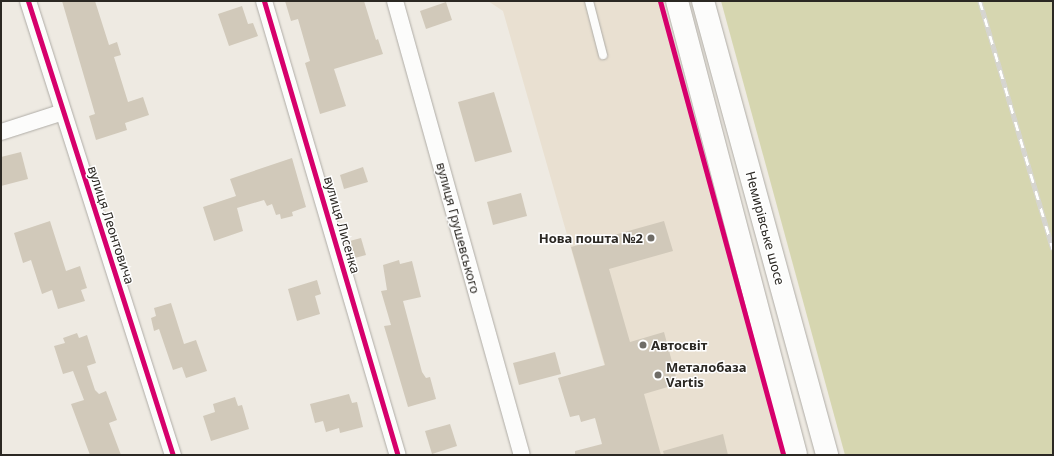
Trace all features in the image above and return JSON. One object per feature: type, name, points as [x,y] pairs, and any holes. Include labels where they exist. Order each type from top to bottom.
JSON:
[{"type":"main road","points":[[677,1],[796,455]]},
{"type":"main road","name":"Немирівське шосе","points":[[703,1],[827,455]]},
{"type":"street","name":"вулиця Леонтовича","points":[[28,1],[173,455]]},
{"type":"street","name":"вулиця Лисенка","points":[[264,1],[398,455]]},
{"type":"street","name":"вулиця Грушевського","points":[[395,1],[522,455]]},
{"type":"street","points":[[1,132],[63,112]]},
{"type":"lane","points":[[589,1],[603,55]]},
{"type":"shaded area","points":[[488,1],[663,1],[782,455],[630,455],[503,11]]},
{"type":"green space","points":[[721,1],[1053,1],[1053,455],[845,455]]},
{"type":"building","points":[[62,1],[95,1],[109,45],[117,42],[121,55],[114,57],[128,102],[143,97],[149,115],[125,123],[127,130],[96,140],[89,116],[95,114]]},
{"type":"building","points":[[285,1],[364,1],[376,40],[378,39],[383,54],[334,69],[346,106],[320,114],[305,63],[310,61],[298,19],[291,21]]},
{"type":"building","points":[[446,2],[452,20],[426,29],[420,11]]},
{"type":"building","points":[[242,6],[248,24],[253,23],[258,36],[229,46],[218,14]]},
{"type":"building","points":[[494,92],[512,152],[475,162],[458,102]]},
{"type":"building","points":[[21,152],[28,179],[1,186],[1,157]]},
{"type":"building","points":[[292,158],[306,207],[292,212],[293,216],[281,219],[280,214],[276,215],[272,204],[267,206],[264,200],[237,208],[243,231],[214,241],[203,207],[236,196],[230,179]]},
{"type":"building","points":[[363,167],[368,182],[344,189],[340,175]]},
{"type":"building","points":[[521,193],[527,216],[493,225],[487,202]]},
{"type":"building","points":[[50,221],[66,271],[80,266],[87,288],[81,290],[85,301],[58,309],[52,290],[42,294],[31,260],[23,263],[14,233]]},
{"type":"building","points":[[664,221],[673,251],[609,269],[630,342],[664,332],[678,384],[644,394],[661,455],[575,455],[575,451],[602,444],[595,418],[581,422],[579,415],[570,417],[558,378],[605,365],[571,247]]},
{"type":"building","points":[[361,238],[366,255],[351,259],[346,242]]},
{"type":"building","points":[[399,260],[400,264],[412,261],[421,297],[403,301],[422,372],[426,378],[430,377],[436,399],[408,407],[384,326],[391,325],[381,291],[387,290],[383,265]]},
{"type":"building","points":[[317,280],[321,294],[315,296],[320,314],[297,321],[288,289]]},
{"type":"building","points":[[171,303],[184,344],[196,340],[207,371],[186,378],[182,367],[173,370],[159,329],[154,331],[151,318],[156,316],[154,308]]},
{"type":"building","points":[[77,333],[79,338],[87,335],[96,363],[87,366],[95,390],[99,394],[106,391],[117,420],[109,423],[121,455],[90,455],[71,404],[84,400],[73,371],[63,374],[54,346],[65,343],[63,338]]},
{"type":"building","points":[[555,352],[561,374],[519,385],[513,363]]},
{"type":"building","points":[[349,394],[352,403],[357,402],[363,427],[340,433],[339,428],[326,432],[323,421],[315,423],[310,404]]},
{"type":"building","points":[[235,397],[238,406],[242,405],[249,429],[211,441],[203,416],[215,412],[213,404]]},
{"type":"building","points":[[450,424],[457,446],[432,454],[425,431]]},
{"type":"building","points":[[723,434],[728,455],[664,455],[663,451]]},
{"type":"railway","points":[[980,1],[1053,249]]},
{"type":"cycle path","points":[[28,1],[173,455]]},
{"type":"cycle path","points":[[264,1],[398,455]]},
{"type":"cycle path","points":[[660,1],[783,455]]},
{"type":"place","name":"Нова пошта №2","points":[[651,238]]},
{"type":"place","name":"Автосвіт","points":[[643,345]]},
{"type":"place","name":"Металобаза Vartis","points":[[658,375]]}]
